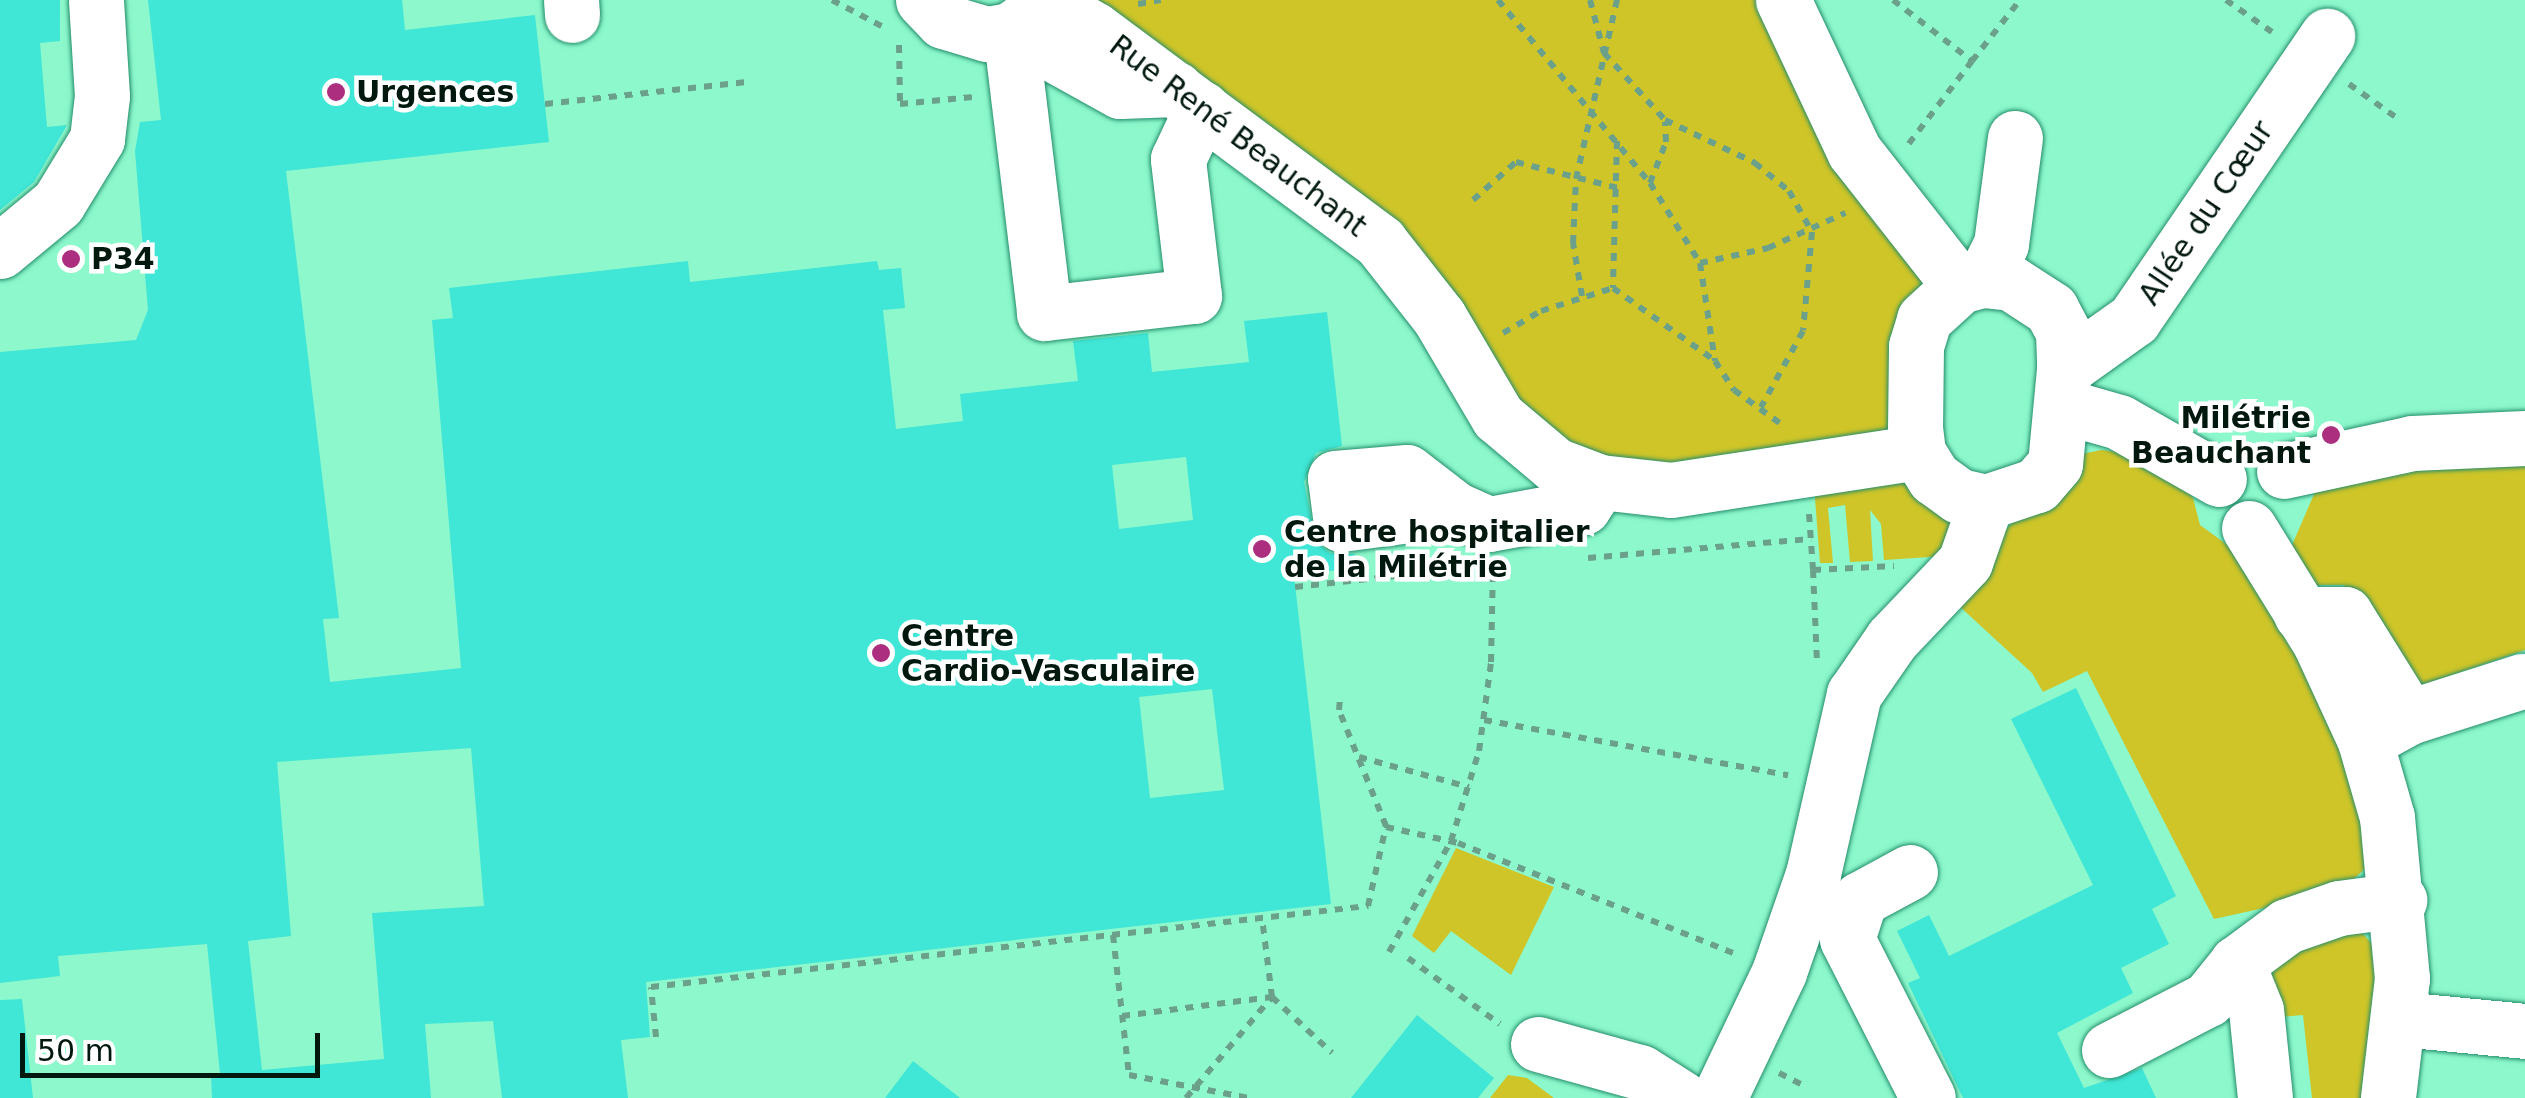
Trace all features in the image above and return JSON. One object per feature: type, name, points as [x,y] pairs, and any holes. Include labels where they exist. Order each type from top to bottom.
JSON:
[{"type":"street","points":[[0,251],[58,203],[97,138],[102,96],[96,0]]},
{"type":"street","points":[[923,0],[964,32],[1034,11],[1044,313],[1194,296],[1178,159],[1189,98]]},
{"type":"street","points":[[1782,0],[1876,187],[1972,283],[2011,283],[2051,309],[2063,332],[2063,387],[2055,464],[2037,486],[1986,502],[1946,487],[1918,452],[1916,346],[1924,319],[1972,283],[2001,244],[2016,138]]},
{"type":"street","name":"Rue René Beauchant","points":[[1034,11],[1189,98],[1380,242],[1422,293],[1498,417],[1524,443],[1600,482],[1671,490],[1918,452]]},
{"type":"street","name":"Allée du Cœur","points":[[2063,387],[2134,319],[2328,36]]},
{"type":"street","points":[[2063,387],[2219,479]]},
{"type":"street","points":[[2284,471],[2412,443],[2525,438]]},
{"type":"street","points":[[1455,509],[1489,524],[1571,510],[1591,500],[1600,482]]},
{"type":"street","points":[[1719,1098],[1779,972],[1813,874],[1854,694],[1880,653],[1965,562],[1986,502]]},
{"type":"street","points":[[2249,528],[2302,614],[2387,729],[2387,817],[2398,900],[2401,1019],[2388,1098]]},
{"type":"street","points":[[2387,729],[2522,680]]},
{"type":"street","points":[[1910,872],[1860,899],[1848,939],[1928,1098]]},
{"type":"street","points":[[2109,1050],[2208,999],[2237,963],[2287,926],[2339,908],[2398,900]]},
{"type":"street","points":[[2237,963],[2256,1010],[2265,1098]]},
{"type":"street","points":[[2401,1019],[2525,1031]]},
{"type":"street","points":[[1538,1044],[1652,1091]]},
{"type":"path","points":[[1498,0],[1617,140],[1650,183],[1700,262],[1715,361]]},
{"type":"path","points":[[1590,0],[1604,52],[1665,120],[1756,163],[1789,191],[1812,232],[1803,331],[1761,407]]},
{"type":"path","points":[[1582,296],[1572,243],[1576,179],[1589,108],[1617,0]]},
{"type":"path","points":[[1893,0],[1972,61]]},
{"type":"path","points":[[1700,262],[1812,232],[1864,202],[2020,0]]},
{"type":"path","points":[[545,104],[747,82]]},
{"type":"path","points":[[1650,183],[1666,142],[1665,120]]},
{"type":"path","points":[[1613,288],[1617,140]]},
{"type":"path","points":[[1473,200],[1516,162],[1618,188]]},
{"type":"path","points":[[1462,358],[1542,312],[1613,288],[1643,304],[1715,361],[1734,390],[1761,407],[1798,442],[1811,539],[1818,677]]},
{"type":"path","points":[[1572,559],[1811,539]]},
{"type":"path","points":[[1295,586],[1513,564]]},
{"type":"path","points":[[1812,570],[1898,566]]},
{"type":"path","points":[[656,1038],[651,987],[1368,906],[1386,826],[1339,710],[1340,698]]},
{"type":"path","points":[[1484,720],[1834,783]]},
{"type":"path","points":[[1358,757],[1469,787]]},
{"type":"path","points":[[1386,826],[1458,843],[1779,972]]},
{"type":"path","points":[[1262,918],[1272,996],[1332,1053]]},
{"type":"path","points":[[1113,935],[1129,1075],[1249,1098]]},
{"type":"path","points":[[1408,958],[1538,1044]]},
{"type":"path","points":[[1122,1016],[1272,996]]},
{"type":"path","points":[[1186,1098],[1191,1086],[1272,996]]},
{"type":"path","points":[[1773,1070],[1804,1086]]},
{"type":"shaded area","name":"Centre hospitalier de la Milétrie","points":[[0,0],[2525,0],[2525,1098],[0,1098]]},
{"type":"shaded area","points":[[1088,0],[1765,0],[1922,280],[1890,433],[1674,469],[1596,460],[1513,406]]},
{"type":"shaded area","points":[[2120,452],[2179,482],[2193,498],[2200,525],[2241,555],[2286,622],[2358,770],[2370,864],[2341,891],[2214,919],[2087,671],[2043,692],[2032,673],[1958,605],[2000,535],[2082,454]]},
{"type":"shaded area","points":[[2525,458],[2525,650],[2405,691],[2344,585],[2303,585],[2289,552],[2318,485],[2327,477]]},
{"type":"shaded area","points":[[1901,470],[1954,512],[1945,556],[1884,560],[1881,524],[1870,510],[1873,561],[1850,562],[1845,505],[1828,508],[1833,563],[1820,563],[1814,486]]},
{"type":"shaded area","points":[[1456,848],[1554,887],[1511,975],[1451,931],[1434,953],[1412,936]]},
{"type":"shaded area","points":[[2356,926],[2380,953],[2371,1098],[2312,1098],[2303,1015],[2271,1018],[2272,959]]},
{"type":"shaded area","points":[[1508,1075],[1527,1078],[1554,1098],[1490,1098]]},
{"type":"building","points":[[0,0],[60,0],[60,41],[40,43],[47,127],[67,125],[34,182],[0,210]]},
{"type":"building","points":[[148,0],[402,0],[405,30],[535,15],[549,142],[286,171],[339,618],[323,619],[330,682],[461,668],[432,320],[453,318],[449,288],[688,261],[690,282],[877,261],[879,270],[901,268],[905,308],[883,310],[896,429],[963,421],[960,394],[1078,381],[1073,341],[1148,333],[1152,372],[1249,362],[1244,321],[1327,312],[1342,446],[1316,453],[1304,482],[1316,542],[1330,553],[1355,554],[1356,568],[1294,575],[1331,904],[646,982],[650,1037],[621,1040],[628,1098],[502,1098],[493,1021],[425,1024],[431,1098],[212,1098],[211,1075],[220,1074],[207,944],[58,956],[60,976],[0,983],[0,352],[136,340],[148,310],[135,151],[140,122],[161,120]],"holes":[[[1186,457],[1193,520],[1119,529],[1112,465]],[[1212,689],[1224,790],[1150,798],[1139,697]],[[471,748],[484,906],[372,913],[384,1059],[262,1070],[248,941],[291,936],[277,762]]]},
{"type":"building","points":[[2076,688],[2176,896],[2152,909],[2169,944],[2121,968],[2133,993],[2057,1033],[2084,1088],[2142,1068],[2156,1098],[1963,1098],[1908,983],[1920,978],[1897,931],[1929,915],[1949,956],[2093,885],[2011,719]]},
{"type":"building","points":[[22,999],[33,1098],[0,1098],[0,1000]]},
{"type":"building","points":[[1417,1015],[1494,1078],[1478,1098],[1351,1098]]},
{"type":"building","points":[[913,1061],[960,1098],[885,1098]]},
{"type":"place","name":"Urgences","points":[[336,92]]},
{"type":"place","name":"P34","points":[[71,259]]},
{"type":"place","name":"Milétrie Beauchant","points":[[2331,435]]},
{"type":"place","name":"Centre hospitalier de la Milétrie","points":[[1262,549]]},
{"type":"place","name":"Centre Cardio-Vasculaire","points":[[881,653]]}]
